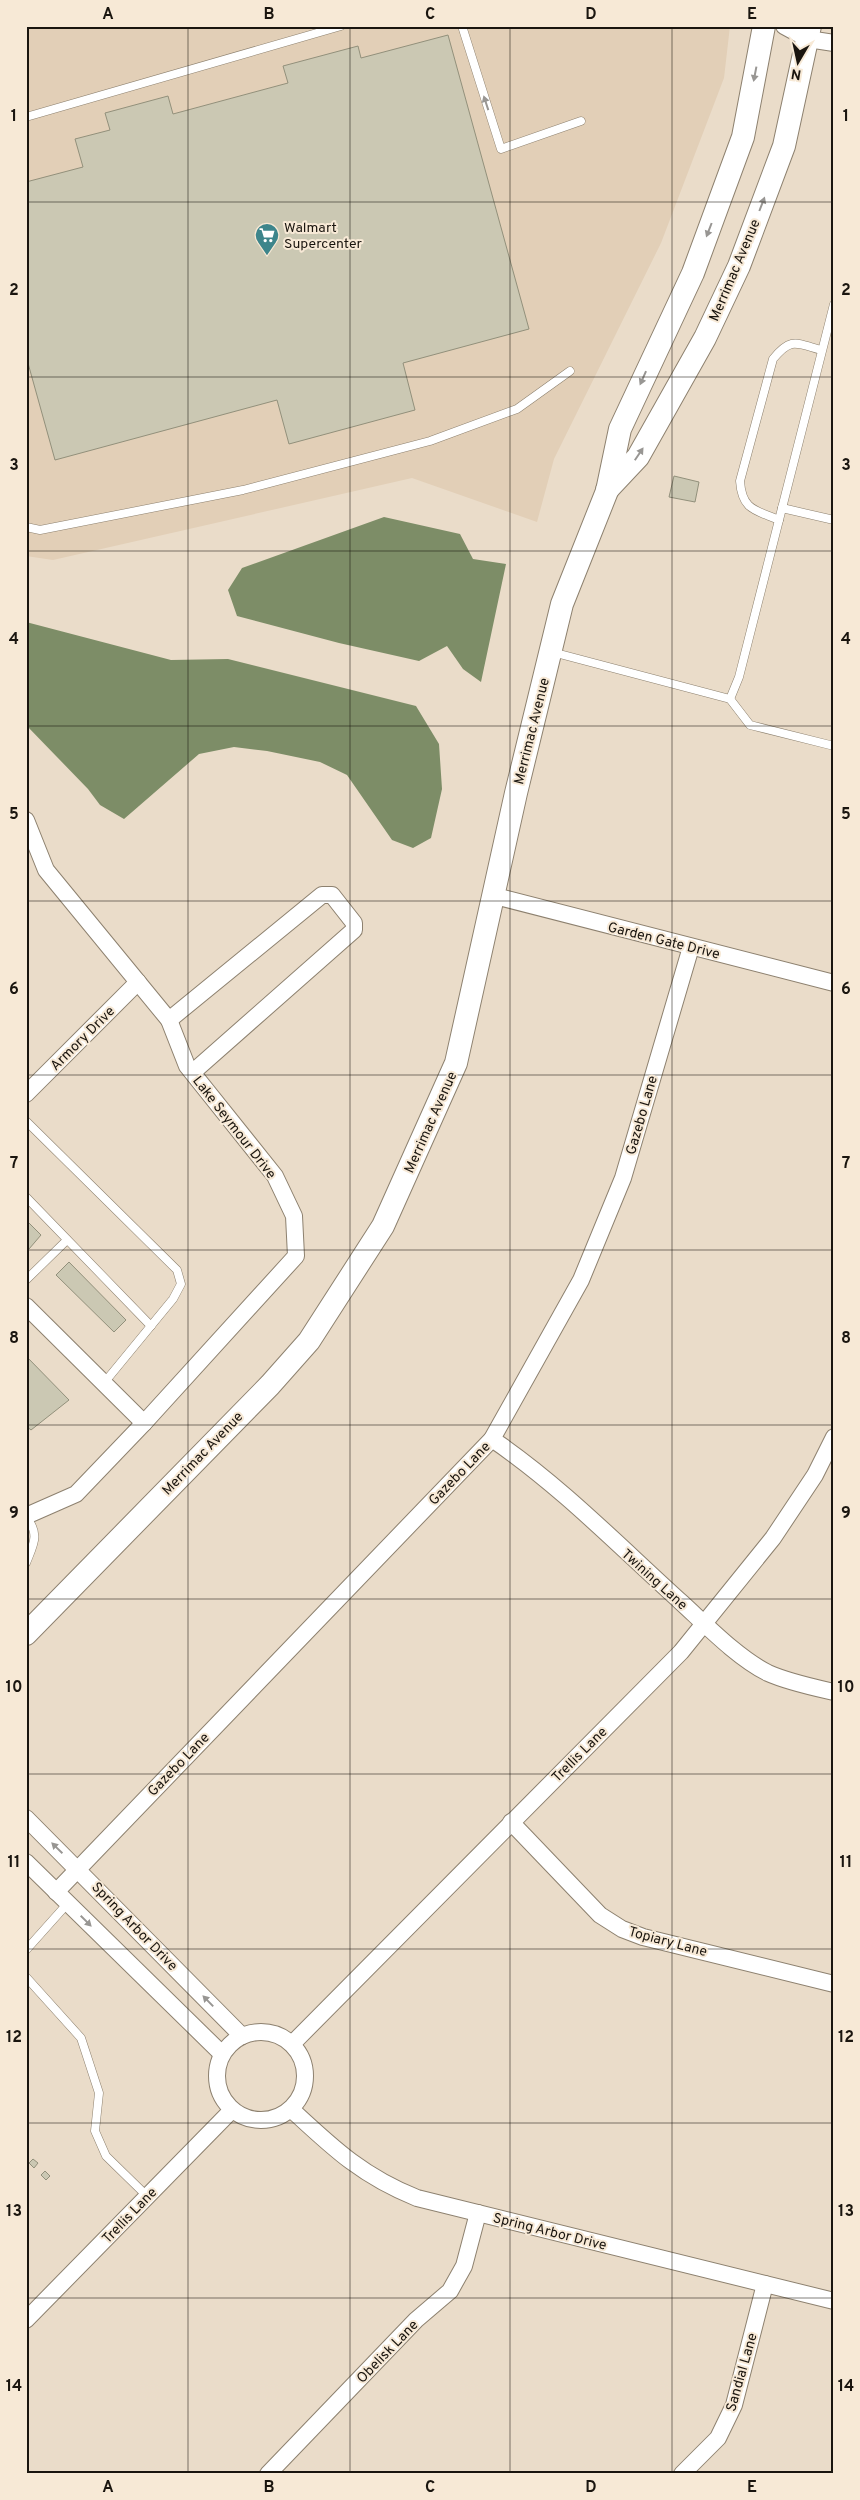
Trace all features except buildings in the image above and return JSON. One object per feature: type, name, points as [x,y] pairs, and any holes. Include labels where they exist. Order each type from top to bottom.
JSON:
[{"type":"street","name":"Merrimac Avenue","points":[[26,1634],[276,1378],[309,1341],[383,1226],[456,1063],[495,896],[516,793],[562,604],[607,490],[620,429],[693,273],[743,137],[764,26]]},
{"type":"street","points":[[784,26],[809,32],[834,42]]},
{"type":"street","name":"Merrimac Avenue","points":[[607,490],[638,457],[705,338],[739,266],[784,146],[809,32]]},
{"type":"street","name":"Lake Seymour Drive","points":[[26,820],[46,870],[169,1020],[187,1066],[275,1176],[294,1216],[296,1256],[144,1423],[76,1494],[26,1516]]},
{"type":"street","points":[[169,1020],[322,895],[332,895],[354,922],[354,930],[193,1072]]},
{"type":"street","name":"Garden Gate Drive","points":[[495,896],[834,983]]},
{"type":"street","name":"Gazebo Lane","points":[[56,1892],[492,1438],[581,1280],[623,1178],[691,947]]},
{"type":"street","name":"Armory Drive","points":[[26,1094],[138,982]]},
{"type":"street","points":[[26,1306],[144,1423]]},
{"type":"street","name":"Trellis Lane","points":[[292,2044],[681,1652],[703,1622],[773,1538],[815,1475],[834,1437]]},
{"type":"street","name":"Twining Lane","points":[[492,1438],[528,1463],[703,1622],[767,1672],[834,1692]]},
{"type":"street","name":"Spring Arbor Drive","points":[[26,1818],[78,1868],[242,2036]]},
{"type":"street","name":"Topiary Lane","points":[[511,1822],[600,1915],[622,1928],[643,1937],[834,1984]]},
{"type":"street","points":[[29,1870],[68,1903],[222,2054]]},
{"type":"street","points":[[255,2032],[268,2032],[281,2036],[292,2044],[300,2055],[305,2070],[305,2084],[300,2098],[291,2109],[268,2120],[243,2117],[232,2110],[219,2090],[216,2078],[222,2054],[230,2043],[242,2036],[255,2032]]},
{"type":"street","name":"Spring Arbor Drive","points":[[291,2109],[339,2154],[386,2185],[417,2198],[834,2301]]},
{"type":"street","name":"Trellis Lane","points":[[26,2320],[232,2110]]},
{"type":"street","name":"Obelisk Lane","points":[[268,2474],[416,2320],[450,2291],[464,2266],[478,2213]]},
{"type":"street","name":"Sandial Lane","points":[[682,2474],[718,2438],[734,2405],[765,2284]]},
{"type":"lane","points":[[26,117],[341,26]]},
{"type":"lane","points":[[462,26],[501,149],[581,121]]},
{"type":"lane","points":[[730,699],[739,677],[834,304]]},
{"type":"lane","points":[[779,520],[751,508],[741,497],[740,481],[773,359],[784,346],[794,343],[821,350]]},
{"type":"lane","points":[[26,527],[40,530],[243,490],[430,441],[517,409],[570,371]]},
{"type":"lane","points":[[782,508],[834,520]]},
{"type":"lane","points":[[550,652],[730,699],[750,726],[834,746]]},
{"type":"lane","points":[[26,1122],[178,1270],[182,1284],[173,1299],[104,1383]]},
{"type":"lane","points":[[26,1197],[151,1326]]},
{"type":"lane","points":[[26,1280],[67,1240]]},
{"type":"lane","points":[[26,1516],[35,1528],[35,1541],[26,1563]]},
{"type":"lane","points":[[26,1950],[68,1903]]},
{"type":"lane","points":[[26,1977],[81,2038],[99,2093],[95,2131],[106,2156],[148,2197]]},
{"type":"shaded area","points":[[26,26],[730,26],[724,78],[661,243],[554,459],[537,522],[412,478],[53,560],[26,556]]},
{"type":"shaded area","points":[[384,517],[460,534],[473,559],[506,564],[481,682],[463,669],[447,646],[419,661],[339,643],[237,616],[228,590],[242,568]]},
{"type":"shaded area","points":[[26,622],[171,660],[228,659],[416,706],[439,744],[442,789],[431,838],[413,848],[392,840],[347,775],[320,762],[267,751],[234,747],[199,754],[124,819],[100,805],[88,789],[26,725]]},
{"type":"place","name":"Walmart Supercenter","points":[[267,256]]}]
